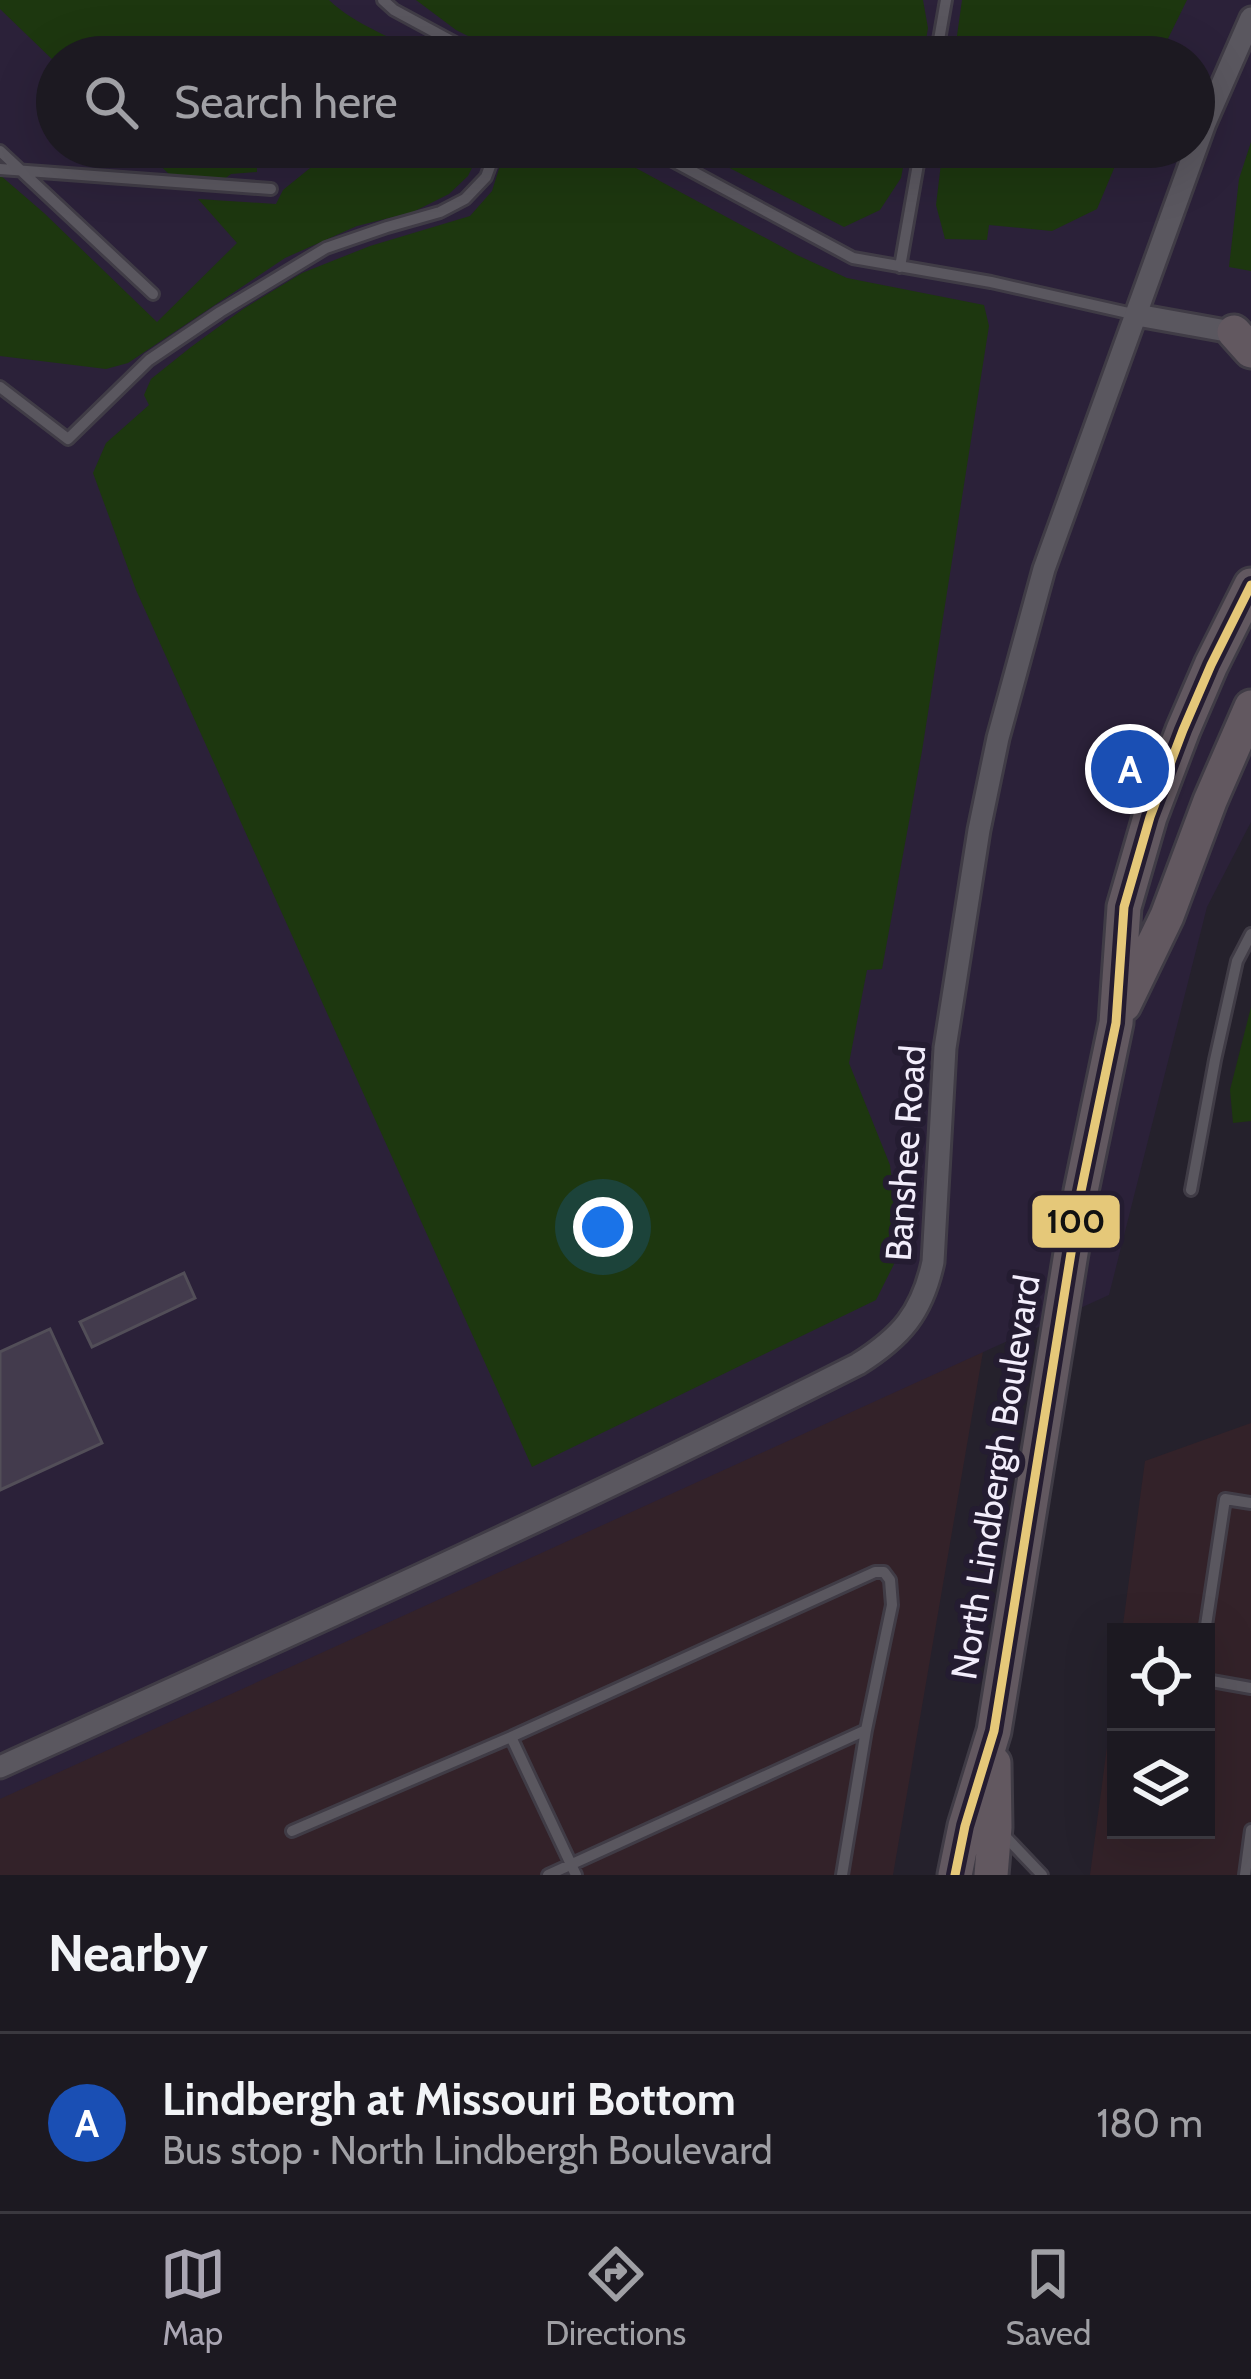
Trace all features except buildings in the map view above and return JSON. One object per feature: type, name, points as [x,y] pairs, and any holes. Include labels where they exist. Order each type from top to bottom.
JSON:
[{"type":"highway","name":"North Lindbergh Boulevard","points":[[955,1875],[994,1731],[1081,1191],[1116,1023],[1124,907],[1150,818],[1211,665],[1251,585]]},
{"type":"highway","name":"North Lindbergh Boulevard","points":[[1116,1023],[1167,916],[1251,707]]},
{"type":"highway","name":"North Lindbergh Boulevard","points":[[991,1875],[994,1731]]},
{"type":"street","name":"Banshee Road","points":[[1215,100],[1251,18]]},
{"type":"street","name":"Banshee Road","points":[[0,1767],[680,1453],[858,1364],[903,1330],[927,1288],[933,1262],[945,1048],[998,738],[1044,569],[1189,168]]},
{"type":"street","points":[[1137,315],[1245,340]]},
{"type":"lane","points":[[383,0],[442,36]]},
{"type":"lane","points":[[940,36],[946,0]]},
{"type":"lane","points":[[0,151],[153,294]]},
{"type":"lane","points":[[0,387],[68,439],[149,360],[326,248],[440,212],[465,199],[489,168]]},
{"type":"lane","points":[[686,168],[853,258],[992,282],[1137,315]]},
{"type":"lane","points":[[900,267],[917,168]]},
{"type":"lane","points":[[0,169],[271,189]]},
{"type":"lane","points":[[1192,1190],[1215,1060],[1238,961],[1251,934]]},
{"type":"lane","points":[[1206,1623],[1225,1499],[1251,1503]]},
{"type":"lane","points":[[292,1831],[875,1572],[884,1572],[890,1580],[892,1605],[842,1875]]},
{"type":"lane","points":[[1215,1682],[1251,1688]]},
{"type":"lane","points":[[548,1875],[573,1870],[866,1730]]},
{"type":"lane","points":[[511,1737],[573,1870]]},
{"type":"lane","points":[[995,1827],[1042,1875]]},
{"type":"lane","points":[[1245,1875],[1251,1830]]},
{"type":"shaded area","points":[[0,0],[1251,0],[1251,822],[1207,907],[1109,1295],[0,1799]]},
{"type":"shaded area","points":[[0,418],[996,1276],[893,1875],[0,1875]]},
{"type":"shaded area","points":[[1251,1423],[1251,1875],[1090,1875],[1107,1747],[1107,1839],[1215,1839],[1215,1623],[1123,1623],[1145,1461]]},
{"type":"green space","points":[[0,0],[329,0],[386,36],[36,36],[36,44],[0,9]]},
{"type":"green space","points":[[416,0],[923,0],[928,28],[927,36],[468,36]]},
{"type":"green space","points":[[962,0],[1187,0],[1169,36],[957,36]]},
{"type":"green space","points":[[1251,142],[1251,271],[1229,267],[1239,179]]},
{"type":"green space","points":[[163,168],[257,168],[257,172],[231,174],[223,180],[170,175]]},
{"type":"green space","points":[[310,168],[472,168],[449,194],[413,212],[357,226],[285,258],[128,363],[106,369],[0,356],[0,175],[157,322],[237,243],[198,199],[276,204],[283,190]]},
{"type":"green space","points":[[499,168],[636,168],[847,278],[984,305],[989,326],[922,751],[882,969],[867,970],[849,1063],[890,1165],[896,1260],[876,1300],[532,1467],[136,590],[93,473],[106,443],[149,405],[144,395],[151,379],[243,309],[302,273],[370,246],[470,216],[492,191]]},
{"type":"green space","points":[[730,168],[903,168],[880,210],[844,227]]},
{"type":"green space","points":[[940,168],[1114,168],[1097,209],[1052,231],[989,225],[987,240],[945,239],[936,205]]},
{"type":"green space","points":[[1251,1007],[1251,1121],[1233,1123],[1230,1090]]},
{"type":"transit line","name":"100","points":[[955,1875],[994,1731],[1081,1191],[1116,1023],[1124,907],[1150,817],[1183,730],[1251,585]]},
{"type":"place","name":"Lindbergh at Missouri Bottom","points":[[1130,769]]}]
